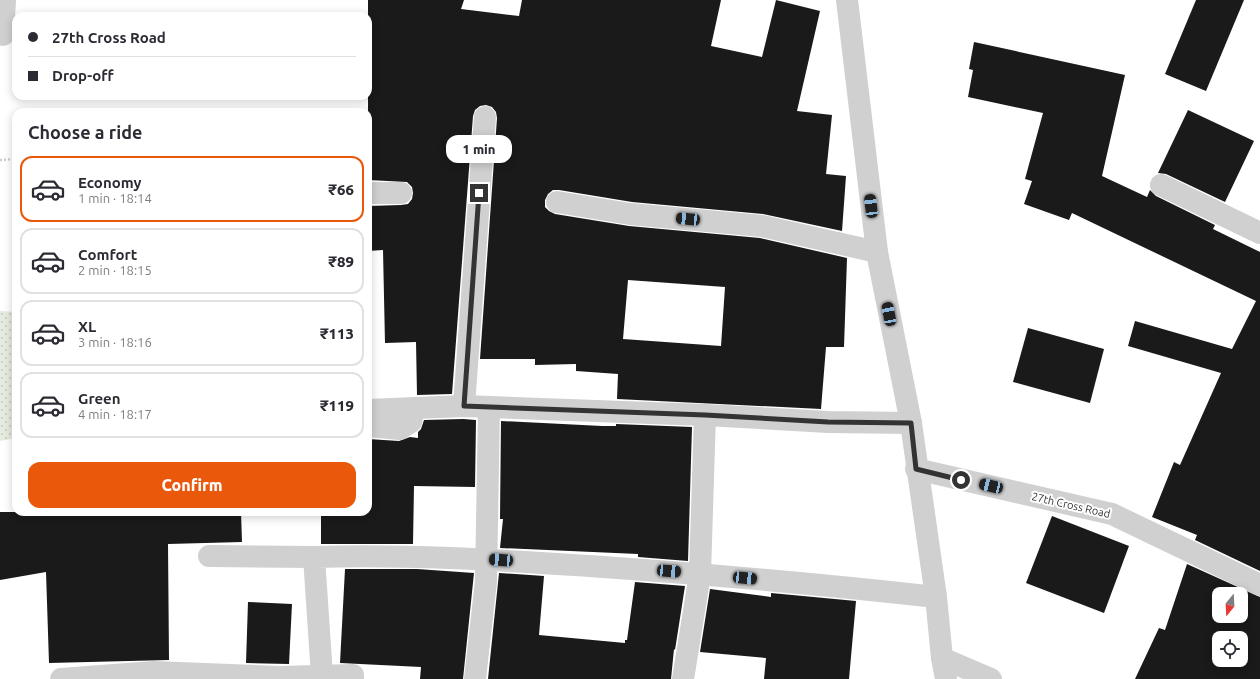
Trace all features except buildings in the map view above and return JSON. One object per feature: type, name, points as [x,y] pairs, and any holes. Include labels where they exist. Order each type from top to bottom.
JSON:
[{"type":"street","points":[[3,35],[4,0]]},
{"type":"street","points":[[841,1],[877,252],[911,423],[916,469],[936,597],[944,669],[991,679]]},
{"type":"street","points":[[464,406],[485,117]]},
{"type":"street","points":[[1161,185],[1260,233]]},
{"type":"street","points":[[372,193],[401,193]]},
{"type":"street","points":[[558,202],[630,214],[762,226],[877,252]]},
{"type":"street","points":[[372,410],[489,406],[828,422],[911,423]]},
{"type":"street","points":[[475,679],[486,581],[489,406]]},
{"type":"street","points":[[372,426],[400,429],[411,422],[414,408]]},
{"type":"street","points":[[683,679],[700,574],[705,415]]},
{"type":"street","name":"27th Cross Road","points":[[916,469],[1112,514],[1260,585]]},
{"type":"street","points":[[209,556],[314,557],[372,555],[486,559],[700,574],[936,597]]},
{"type":"street","points":[[314,557],[322,676]]},
{"type":"street","points":[[61,679],[154,672],[280,677],[353,675],[353,679]]},
{"type":"path","points":[[0,160],[12,159]]},
{"type":"shaded area","points":[[0,311],[12,312],[12,439],[0,441]]},
{"type":"route","points":[[479,193],[464,406],[705,415],[828,422],[911,423],[916,469],[961,480]]}]
